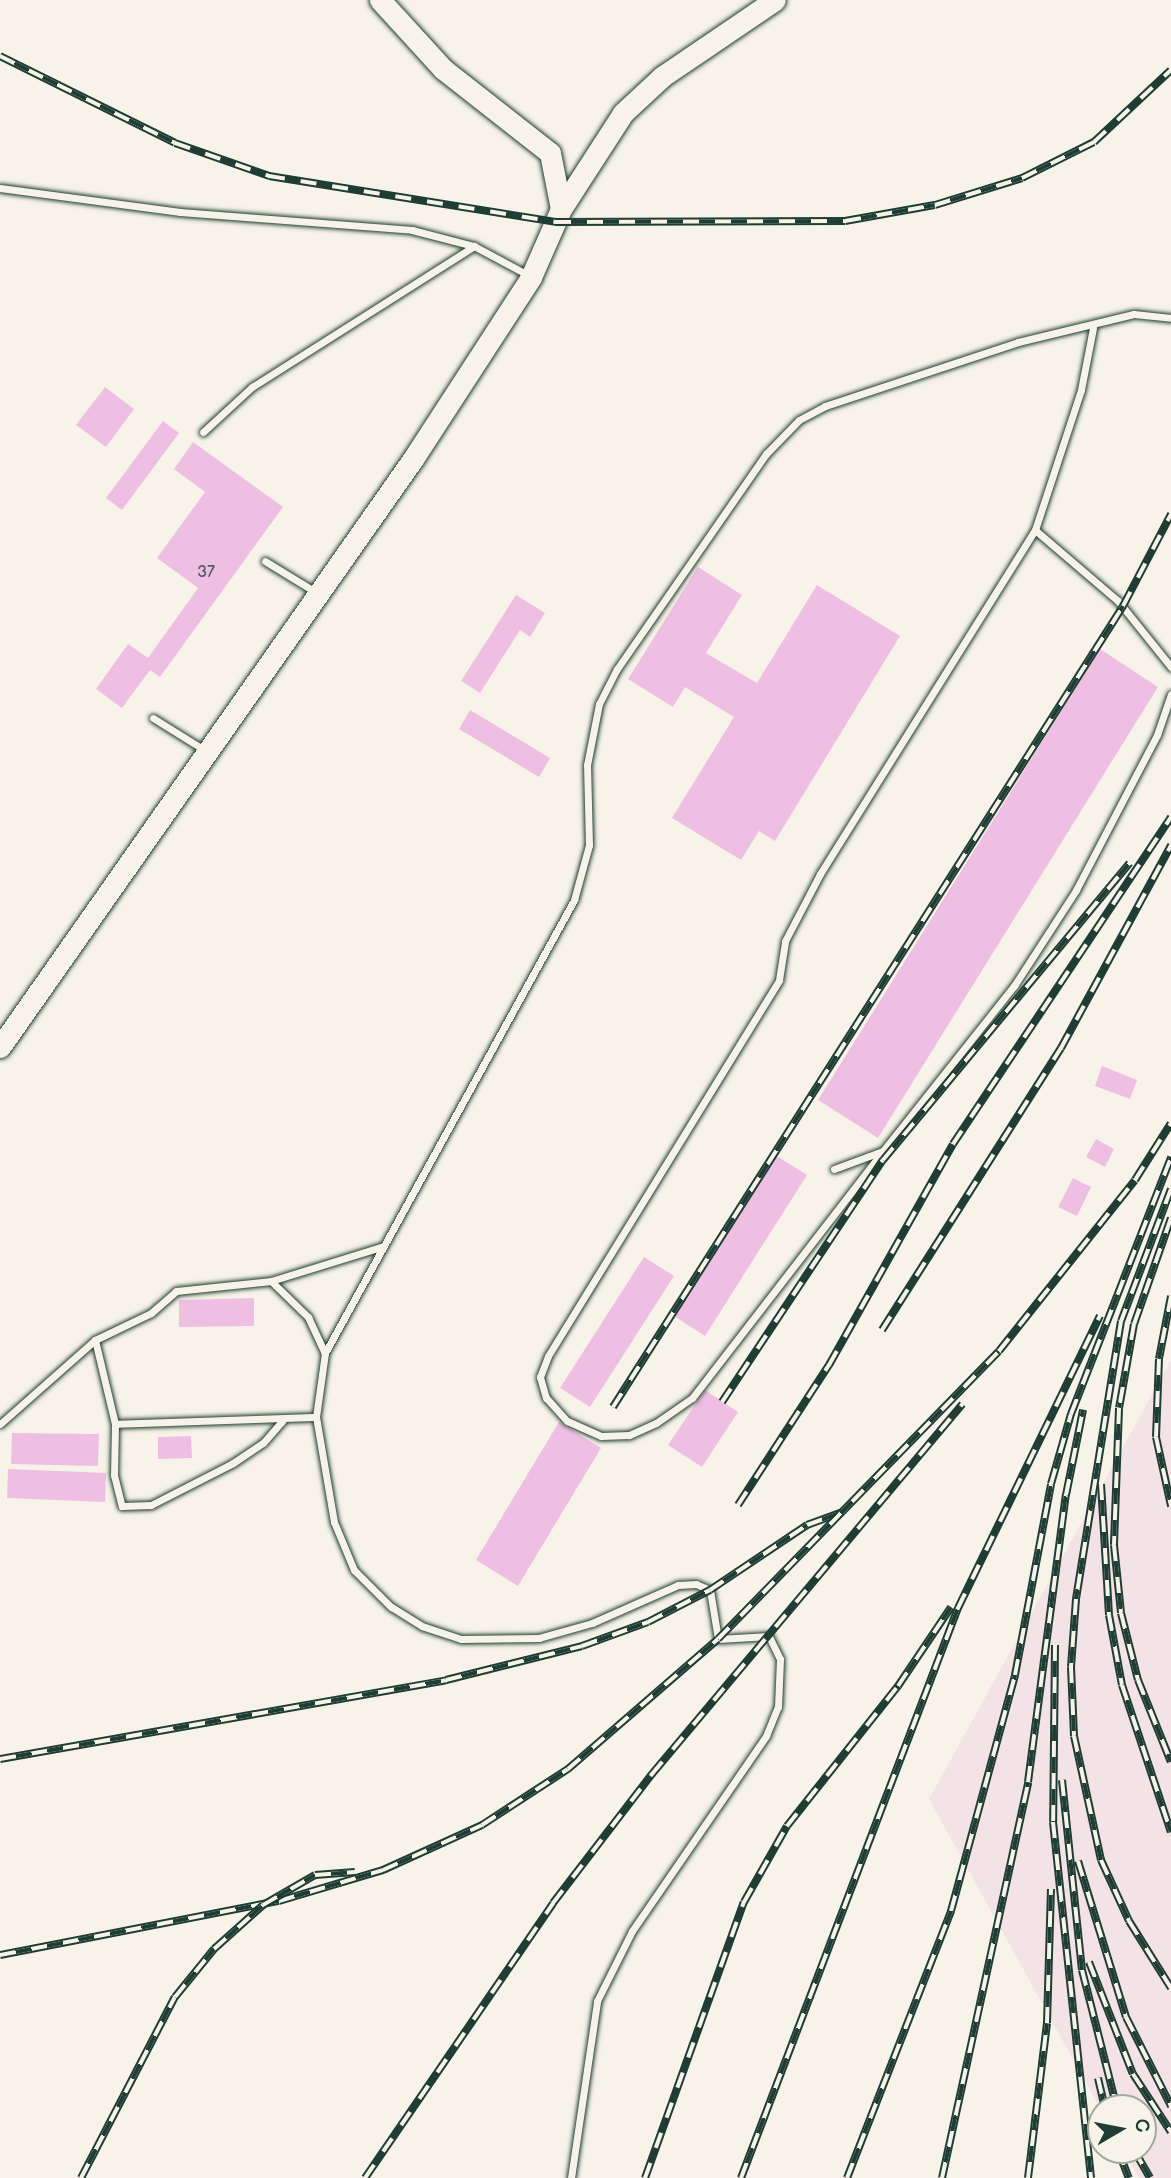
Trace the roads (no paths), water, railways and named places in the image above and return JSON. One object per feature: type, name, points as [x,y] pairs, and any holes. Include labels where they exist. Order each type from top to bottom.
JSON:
[{"type":"main road","points":[[380,0],[443,69],[550,153],[561,209]]},
{"type":"main road","points":[[0,1047],[318,594],[531,277],[561,209],[622,113],[663,76],[775,0]]},
{"type":"lane","points":[[0,188],[180,212],[412,230],[474,246],[531,277]]},
{"type":"lane","points":[[203,432],[252,387],[474,246]]},
{"type":"lane","points":[[571,2178],[588,2035],[609,1970],[750,1765],[778,1707],[780,1659],[769,1636],[718,1639],[710,1590],[696,1584],[678,1585],[592,1623],[539,1638],[461,1639],[422,1626],[391,1607],[354,1570],[334,1522],[316,1417],[326,1353],[574,900],[589,845],[587,765],[599,704],[617,669],[766,454],[799,421],[825,406],[1048,333],[1093,328],[1134,314],[1171,318]]},
{"type":"lane","points":[[1093,328],[1081,390],[1035,530],[820,874],[785,941],[779,980],[548,1356],[540,1377],[546,1398],[567,1421],[601,1436],[629,1435],[656,1423],[692,1398],[883,1150],[1014,986],[1076,890],[1157,735],[1171,694]]},
{"type":"lane","points":[[1035,530],[1118,601],[1171,667]]},
{"type":"lane","points":[[265,561],[318,594]]},
{"type":"lane","points":[[153,718],[206,751]]},
{"type":"lane","points":[[834,1169],[883,1150]]},
{"type":"lane","points":[[0,1424],[95,1340],[151,1314],[176,1291],[271,1281],[384,1246]]},
{"type":"lane","points":[[271,1281],[308,1317],[326,1353]]},
{"type":"lane","points":[[95,1340],[115,1423],[114,1475],[122,1506],[151,1505],[233,1463],[263,1443],[284,1420]]},
{"type":"lane","points":[[115,1423],[316,1417]]},
{"type":"railway","points":[[0,56],[175,143],[269,176],[555,222],[845,221],[935,205],[1022,178],[1094,142],[1171,70]]},
{"type":"railway","points":[[613,1407],[1123,606],[1171,514]]},
{"type":"railway","points":[[738,1505],[829,1365],[953,1144],[1171,817]]},
{"type":"railway","points":[[882,1330],[1061,1048],[1171,845]]},
{"type":"railway","points":[[722,1402],[883,1160],[1130,863]]},
{"type":"railway","points":[[0,1955],[279,1901],[383,1870],[482,1825],[568,1769],[718,1639],[999,1351],[1135,1180],[1171,1123]]},
{"type":"railway","points":[[847,2178],[951,1911],[1015,1675],[1051,1484],[1071,1414],[1171,1157]]},
{"type":"railway","points":[[1171,1189],[1121,1321],[1076,1599],[1071,1667],[1074,1736],[1101,1860],[1129,1921],[1171,1988]]},
{"type":"railway","points":[[1171,1218],[1134,1324],[1119,1408],[1114,1545],[1121,1613],[1138,1680],[1171,1762]]},
{"type":"railway","points":[[1171,1296],[1159,1359],[1156,1437],[1171,1506]]},
{"type":"railway","points":[[741,2178],[958,1608],[1100,1316]]},
{"type":"railway","points":[[365,2178],[553,1903],[652,1774],[962,1404]]},
{"type":"railway","points":[[942,2178],[1028,1782],[1066,1495],[1083,1410]]},
{"type":"railway","points":[[1101,1484],[1109,1615],[1122,1685],[1171,1832]]},
{"type":"railway","points":[[0,1759],[446,1680],[582,1646],[648,1622],[710,1590],[807,1525],[842,1512]]},
{"type":"railway","points":[[645,2178],[744,1902],[787,1826],[898,1686],[951,1607]]},
{"type":"railway","points":[[1055,1645],[1053,1822],[1091,2178]]},
{"type":"railway","points":[[1062,1780],[1082,1970],[1113,2094]]},
{"type":"railway","points":[[1078,1861],[1126,2017],[1171,2106]]},
{"type":"railway","points":[[81,2178],[175,1997],[214,1949],[263,1905],[315,1875],[355,1872]]},
{"type":"railway","points":[[1028,2178],[1047,2023],[1051,1889]]},
{"type":"railway","points":[[1089,1962],[1133,2074],[1171,2132]]},
{"type":"railway","points":[[1098,2078],[1102,2094]]},
{"type":"railway","points":[[1124,2164],[1129,2178]]},
{"type":"railway","points":[[1142,2164],[1150,2178]]}]
